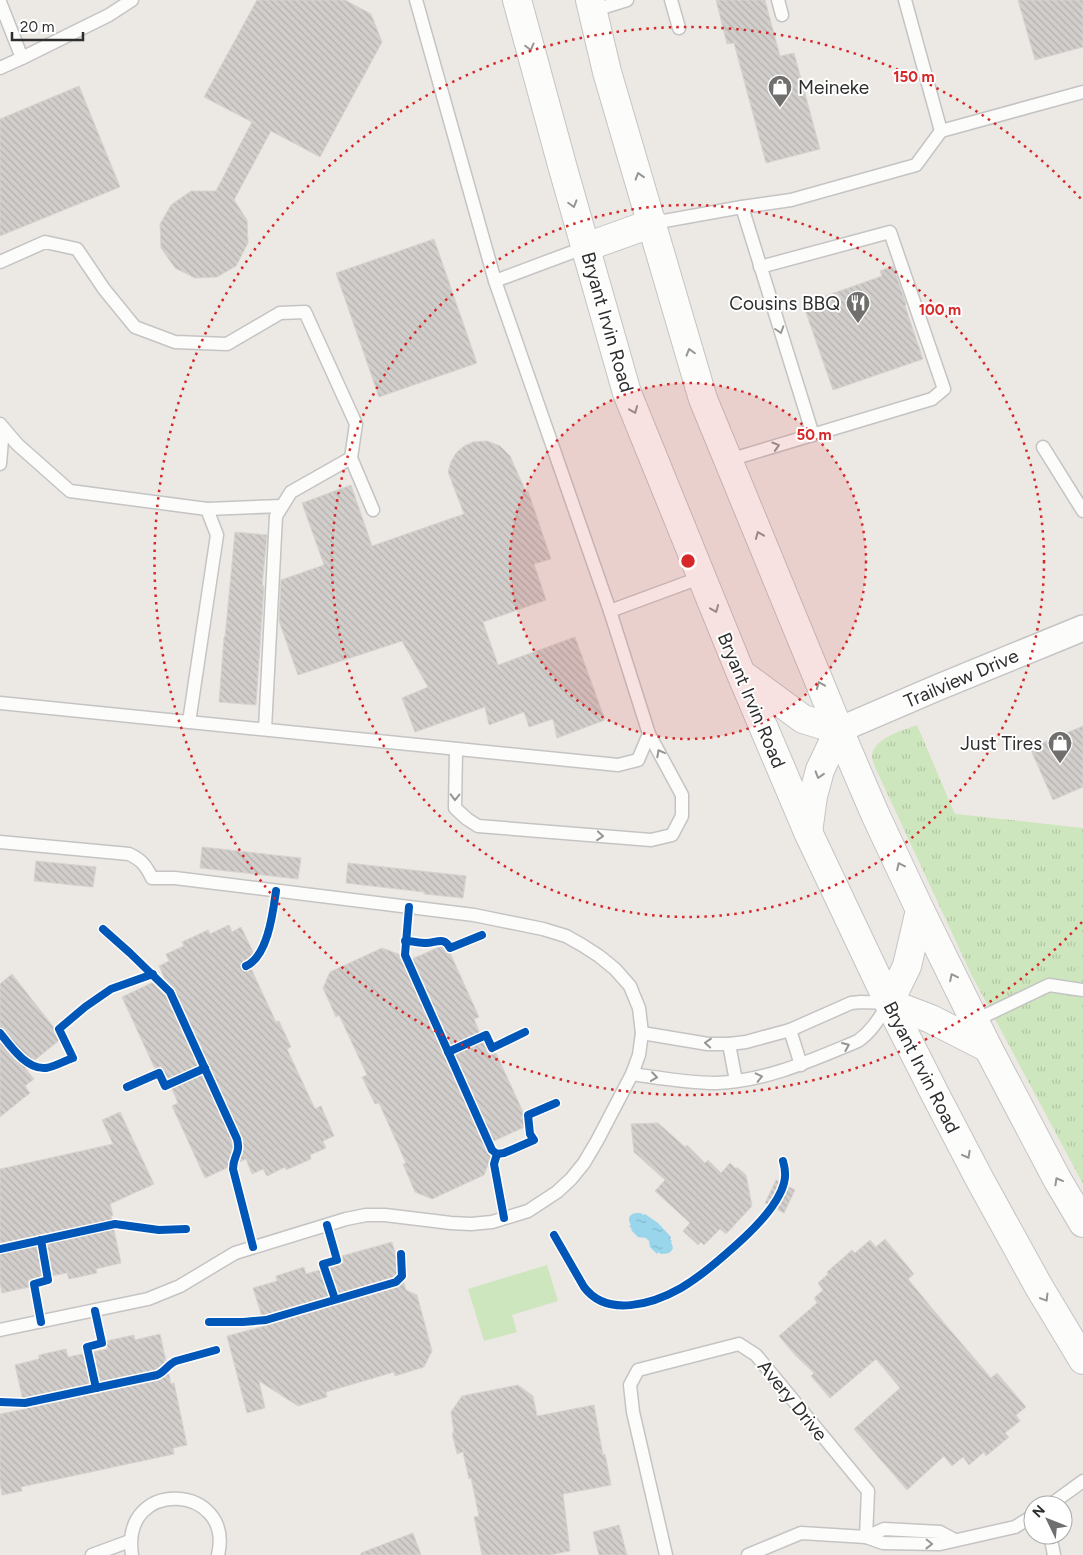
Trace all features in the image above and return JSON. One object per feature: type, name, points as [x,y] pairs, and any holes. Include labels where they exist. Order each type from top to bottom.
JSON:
[{"type":"main road","name":"Bryant Irvin Road","points":[[517,0],[627,393],[741,674],[808,832],[889,1003],[980,1180],[1039,1287],[1083,1360]]},
{"type":"main road","points":[[591,6],[607,72],[653,223],[703,399],[838,730],[875,814],[974,1021],[1057,1179],[1083,1223]]},
{"type":"main road","points":[[586,247],[653,223]]},
{"type":"main road","points":[[741,674],[803,719],[838,730]]},
{"type":"main road","points":[[808,832],[813,796],[820,770],[838,730]]},
{"type":"main road","points":[[920,910],[907,966],[889,1003],[931,1019],[988,1048]]},
{"type":"street","name":"Trailview Drive","points":[[838,730],[1083,628]]},
{"type":"lane","points":[[0,68],[109,15],[132,0]]},
{"type":"lane","points":[[416,0],[495,281],[610,611],[649,734],[682,795],[682,816],[672,835],[651,840],[478,826],[455,808],[456,749]]},
{"type":"lane","points":[[591,6],[627,0]]},
{"type":"lane","points":[[671,0],[680,28]]},
{"type":"lane","points":[[778,0],[782,15]]},
{"type":"lane","points":[[905,0],[941,132]]},
{"type":"lane","points":[[0,2],[22,58]]},
{"type":"lane","points":[[653,223],[791,200],[916,165],[941,132],[1083,92]]},
{"type":"lane","points":[[742,207],[813,434]]},
{"type":"lane","points":[[729,460],[932,399],[944,389],[890,232],[760,267]]},
{"type":"lane","points":[[0,262],[44,242],[77,249],[104,289],[135,327],[175,342],[227,344],[280,313],[305,312],[356,424],[351,458],[373,510]]},
{"type":"lane","points":[[495,281],[586,247]]},
{"type":"lane","points":[[2,426],[18,444],[70,491],[207,509],[282,506]]},
{"type":"lane","points":[[0,464],[2,426]]},
{"type":"lane","points":[[1043,447],[1083,511]]},
{"type":"lane","points":[[265,729],[276,516],[291,492],[351,458]]},
{"type":"lane","points":[[189,722],[217,535],[207,509]]},
{"type":"lane","points":[[610,611],[702,577]]},
{"type":"lane","points":[[0,703],[618,765],[638,760],[649,734]]},
{"type":"lane","points":[[0,842],[129,854],[139,858],[146,865],[152,878],[174,878],[464,914],[543,929],[566,936],[615,969],[630,986],[638,1008],[642,1033],[639,1055],[632,1074],[584,1163],[557,1192],[528,1211],[492,1222],[471,1224],[385,1215],[366,1215],[346,1219],[235,1253],[180,1286],[148,1299],[0,1330]]},
{"type":"lane","points":[[974,1021],[1049,985],[1083,990]]},
{"type":"lane","points":[[642,1033],[698,1042],[729,1044],[746,1042],[790,1030],[851,1003],[889,1003]]},
{"type":"lane","points":[[632,1074],[715,1083],[782,1072],[858,1041],[872,1029],[889,1003]]},
{"type":"lane","points":[[790,1030],[801,1065]]},
{"type":"lane","points":[[729,1044],[736,1081]]},
{"type":"lane","name":"Avery Drive","points":[[666,1555],[633,1412],[630,1385],[638,1370],[739,1344],[756,1355],[868,1492],[866,1536]]},
{"type":"lane","points":[[1064,1495],[1083,1481]]},
{"type":"lane","points":[[132,1555],[130,1541],[134,1524],[145,1510],[160,1500],[178,1498],[195,1502],[209,1512],[218,1527],[221,1545],[218,1555]]},
{"type":"lane","points":[[748,1555],[801,1533],[866,1536],[884,1529],[940,1532],[954,1540],[1015,1527],[1023,1522]]},
{"type":"lane","points":[[92,1555],[130,1541]]},
{"type":"green space","points":[[917,725],[956,814],[1083,828],[1083,1184],[971,974],[874,763],[872,756],[878,744],[897,732]]},
{"type":"green space","points":[[547,1265],[558,1301],[512,1315],[517,1332],[484,1341],[468,1289]]},
{"type":"water","points":[[636,1213],[645,1214],[658,1223],[671,1237],[673,1248],[671,1252],[661,1254],[658,1252],[657,1254],[650,1247],[649,1241],[646,1238],[638,1237],[631,1230],[629,1217]]},
{"type":"building","points":[[257,0],[345,0],[371,14],[382,42],[320,157],[271,131],[234,200],[247,220],[248,243],[236,266],[217,277],[195,278],[175,268],[161,248],[160,224],[171,205],[191,191],[216,191],[252,122],[204,97]]},
{"type":"building","name":"Meineke","points":[[716,0],[765,0],[780,56],[794,53],[820,149],[766,163],[734,43],[727,44]]},
{"type":"building","points":[[1018,0],[1083,0],[1083,47],[1035,60]]},
{"type":"building","points":[[79,86],[120,187],[0,236],[0,119]]},
{"type":"building","points":[[434,239],[477,363],[379,397],[336,273]]},
{"type":"building","points":[[893,266],[923,359],[833,390],[803,304],[882,276],[880,271]]},
{"type":"building","points":[[487,441],[500,446],[510,456],[526,492],[528,491],[551,559],[534,564],[546,600],[483,622],[498,665],[575,637],[605,720],[557,738],[553,719],[529,727],[524,712],[489,725],[485,707],[415,732],[402,698],[428,687],[402,641],[298,675],[279,621],[281,580],[324,565],[302,503],[351,485],[372,546],[464,514],[448,472],[451,462],[456,453],[464,446],[473,442]]},
{"type":"building","points":[[235,532],[267,535],[262,586],[264,586],[256,705],[219,702]]},
{"type":"building","name":"Just Tires","points":[[1083,726],[1083,787],[1053,800],[1030,748]]},
{"type":"building","points":[[202,847],[301,858],[298,879],[200,868]]},
{"type":"building","points":[[36,861],[96,867],[93,887],[34,881]]},
{"type":"building","points":[[348,863],[466,876],[463,898],[346,883]]},
{"type":"building","points":[[229,925],[232,932],[241,927],[256,958],[248,962],[276,1022],[279,1021],[291,1047],[287,1049],[315,1109],[321,1106],[334,1136],[323,1141],[326,1148],[310,1155],[311,1159],[286,1170],[285,1167],[267,1176],[263,1169],[252,1174],[246,1159],[205,1178],[172,1106],[178,1103],[170,1084],[161,1066],[155,1069],[122,997],[164,977],[159,966],[169,961],[166,954],[184,946],[182,942],[208,930],[210,934]]},
{"type":"building","points":[[446,944],[479,1017],[474,1019],[489,1056],[496,1053],[529,1125],[485,1145],[491,1157],[484,1175],[432,1199],[415,1192],[403,1164],[406,1163],[379,1103],[375,1104],[362,1077],[367,1075],[339,1015],[336,1017],[323,988],[330,972],[382,948],[412,959]]},
{"type":"building","points":[[12,974],[62,1038],[25,1068],[34,1079],[25,1086],[30,1093],[0,1117],[0,984]]},
{"type":"building","points":[[120,1112],[154,1184],[110,1204],[121,1263],[96,1269],[97,1273],[69,1279],[67,1273],[28,1280],[29,1287],[2,1293],[0,1283],[0,1169],[113,1144],[102,1120]]},
{"type":"building","points":[[658,1123],[685,1147],[687,1145],[705,1163],[708,1160],[721,1173],[730,1163],[746,1175],[752,1206],[726,1234],[720,1229],[704,1245],[701,1242],[698,1245],[683,1231],[690,1223],[655,1191],[665,1180],[634,1152],[631,1124]]},
{"type":"building","points":[[776,1180],[795,1190],[784,1213],[765,1203]]},
{"type":"building","points":[[885,1239],[914,1274],[908,1279],[945,1324],[991,1378],[997,1373],[1026,1407],[1016,1415],[1020,1421],[1005,1433],[1009,1437],[986,1456],[984,1452],[969,1465],[963,1457],[952,1466],[944,1456],[907,1490],[854,1429],[900,1388],[876,1359],[830,1398],[811,1376],[814,1373],[779,1336],[817,1303],[814,1298],[823,1290],[818,1283],[828,1274],[827,1272],[852,1250],[855,1253],[870,1240],[876,1247]]},
{"type":"building","points":[[392,1242],[406,1290],[417,1295],[432,1351],[424,1367],[395,1376],[394,1372],[326,1392],[327,1397],[298,1406],[259,1381],[265,1408],[247,1413],[227,1336],[265,1326],[253,1288],[277,1281],[276,1276],[304,1267],[306,1274],[344,1263],[342,1256]]},
{"type":"building","points":[[160,1334],[171,1384],[174,1383],[187,1445],[173,1448],[174,1454],[21,1487],[22,1491],[2,1495],[0,1483],[0,1414],[25,1409],[15,1365],[39,1359],[39,1355],[66,1349],[68,1357],[108,1349],[106,1341],[134,1335],[135,1340]]},
{"type":"building","points":[[518,1385],[533,1396],[537,1416],[594,1405],[603,1455],[605,1454],[611,1485],[563,1494],[570,1551],[550,1555],[482,1555],[474,1517],[479,1516],[471,1478],[469,1479],[463,1452],[457,1454],[452,1433],[454,1433],[451,1412],[462,1396]]},
{"type":"building","points":[[619,1525],[627,1555],[599,1555],[593,1532]]},
{"type":"building","points":[[413,1533],[421,1555],[361,1555],[361,1553]]},
{"type":"cycle path","points":[[246,966],[260,953],[268,933],[276,891]]},
{"type":"cycle path","points":[[409,907],[405,955],[492,1150],[497,1154],[504,1153],[534,1140],[530,1134],[528,1115],[556,1103]]},
{"type":"cycle path","points":[[103,929],[170,992],[237,1139],[238,1148],[233,1169],[253,1247]]},
{"type":"cycle path","points":[[405,941],[426,943],[442,941],[448,944],[450,948],[482,935]]},
{"type":"cycle path","points":[[0,1033],[9,1045],[32,1065],[39,1068],[57,1065],[73,1058],[59,1029],[85,1007],[111,989],[153,974]]},
{"type":"cycle path","points":[[448,1052],[486,1035],[492,1048],[525,1032]]},
{"type":"cycle path","points":[[127,1087],[159,1073],[165,1086],[205,1068]]},
{"type":"cycle path","points":[[497,1154],[494,1164],[504,1218]]},
{"type":"cycle path","points":[[554,1235],[584,1287],[594,1297],[617,1305],[631,1305],[657,1299],[681,1288],[716,1263],[756,1226],[781,1192],[785,1178],[783,1161]]},
{"type":"cycle path","points":[[0,1249],[115,1224],[159,1230],[186,1229]]},
{"type":"cycle path","points":[[327,1225],[337,1260],[323,1264],[335,1299]]},
{"type":"cycle path","points":[[41,1240],[48,1280],[34,1284],[41,1322]]},
{"type":"cycle path","points":[[209,1322],[266,1320],[396,1282],[402,1276],[401,1254]]},
{"type":"cycle path","points":[[95,1311],[102,1343],[87,1347],[96,1388]]},
{"type":"cycle path","points":[[0,1402],[25,1403],[157,1375],[176,1361],[216,1350]]},
{"type":"place","name":"Meineke","points":[[780,108]]},
{"type":"place","name":"Cousins BBQ","points":[[858,324]]},
{"type":"place","name":"Just Tires","points":[[1060,764]]}]
